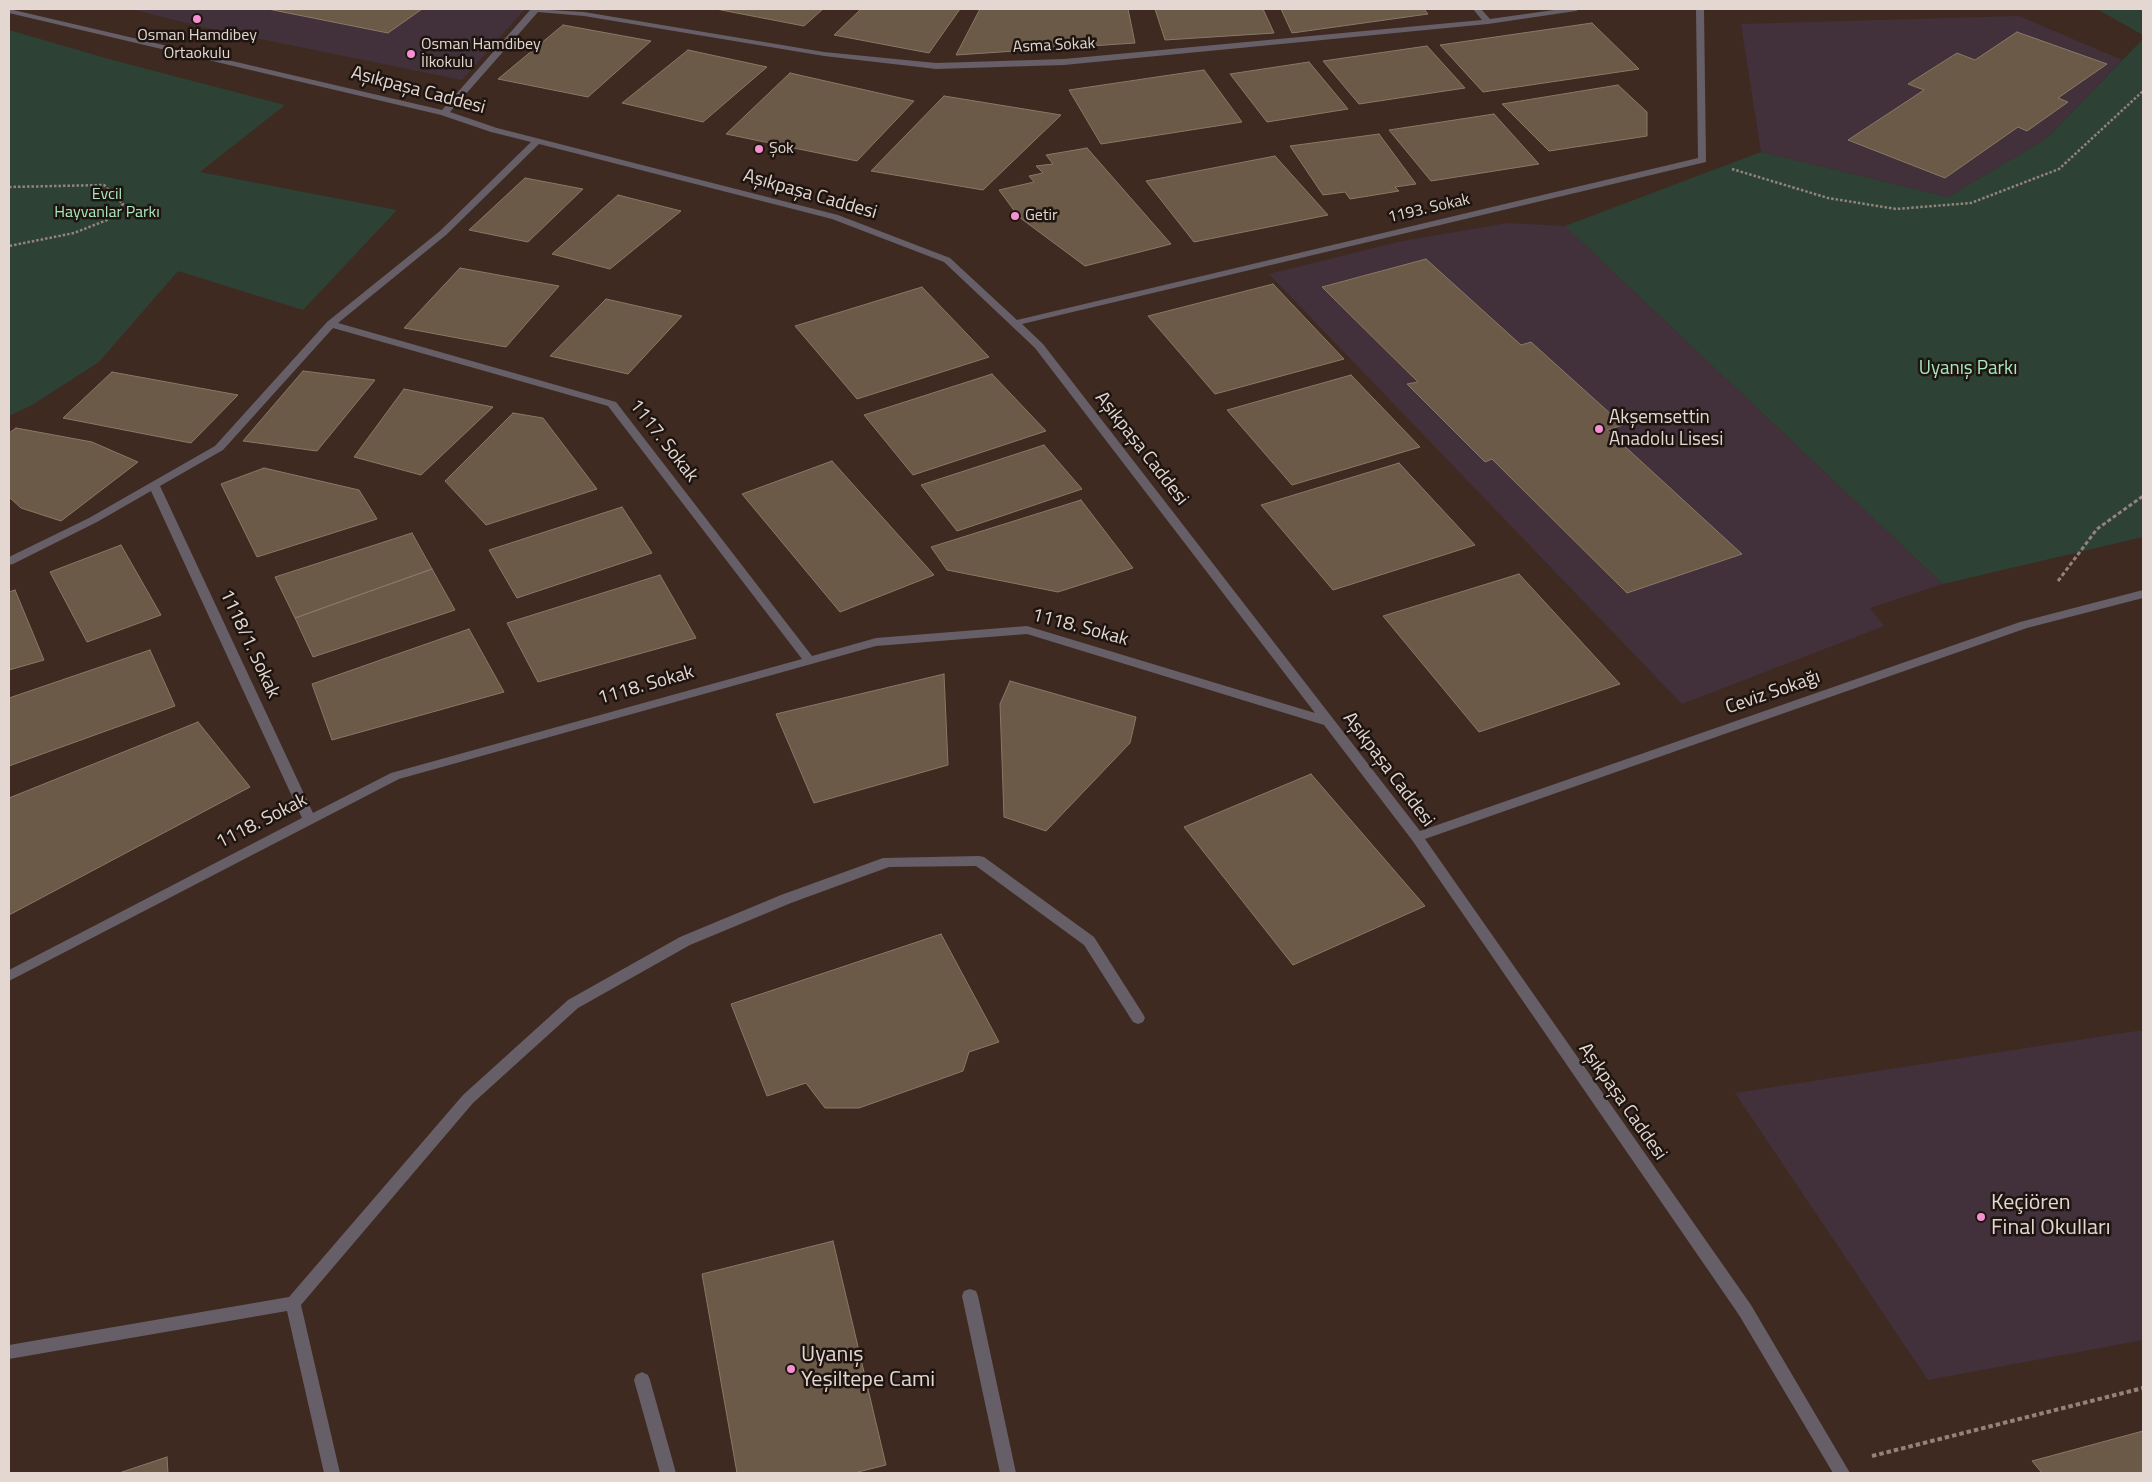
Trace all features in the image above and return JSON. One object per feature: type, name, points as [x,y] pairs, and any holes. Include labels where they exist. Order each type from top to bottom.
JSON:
[{"type":"street","points":[[444,113],[536,9]]},
{"type":"street","name":"Asma Sokak","points":[[536,9],[584,14],[824,54],[936,66],[1064,62],[1488,22],[1576,9]]},
{"type":"street","points":[[1477,9],[1488,22]]},
{"type":"street","points":[[1700,9],[1703,160]]},
{"type":"street","name":"Aşıkpaşa Caddesi","points":[[9,11],[444,113],[494,130],[836,217],[947,260],[1039,346],[1417,837],[1745,1310],[1840,1469]]},
{"type":"street","points":[[9,561],[93,520],[218,448],[331,324],[443,233],[537,141]]},
{"type":"street","name":"1193. Sokak","points":[[1015,323],[1703,160]]},
{"type":"street","name":"1117. Sokak","points":[[331,324],[612,404],[810,660]]},
{"type":"street","name":"1118/1. Sokak","points":[[154,485],[309,819]]},
{"type":"street","name":"Ceviz Sokağı","points":[[1417,837],[2024,626],[2143,594]]},
{"type":"street","name":"1118. Sokak","points":[[9,976],[395,776],[876,642],[1027,630],[1329,722]]},
{"type":"street","points":[[9,1352],[292,1303],[468,1099],[573,1004],[685,941],[786,898],[888,862],[979,861],[1089,941],[1138,1018]]},
{"type":"street","points":[[970,1296],[1008,1473]]},
{"type":"street","points":[[292,1303],[332,1473]]},
{"type":"street","points":[[642,1380],[668,1473]]},
{"type":"path","points":[[1703,160],[1837,200],[1896,209],[1971,203],[2059,168],[2143,91]]},
{"type":"path","points":[[9,187],[104,185],[123,204],[107,220],[74,233],[9,246]]},
{"type":"path","points":[[2024,626],[2097,529],[2143,496]]},
{"type":"path","points":[[1840,1469],[2143,1388]]},
{"type":"shaded area","name":"Osman Hamdibey İlkokulu","points":[[131,9],[525,9],[462,80],[211,29]]},
{"type":"shaded area","points":[[2019,16],[2122,60],[2046,139],[1948,197],[1761,152],[1741,24]]},
{"type":"shaded area","name":"Akşemsettin Anadolu Lisesi","points":[[1507,223],[1565,226],[1943,584],[1870,608],[1884,626],[1682,704],[1269,274],[1398,242]]},
{"type":"shaded area","name":"Keçiören Final Okulları","points":[[2143,1030],[2143,1340],[1928,1380],[1735,1093]]},
{"type":"green space","points":[[2097,9],[2143,9],[2143,35]]},
{"type":"green space","name":"Evcil Hayvanlar Parkı","points":[[9,30],[116,61],[285,105],[200,172],[397,210],[303,310],[178,271],[99,362],[32,405],[9,416]]},
{"type":"green space","name":"Uyanış Parkı","points":[[2143,39],[2143,537],[1943,584],[1565,226],[1761,152],[1948,197],[2046,139]]},
{"type":"building","points":[[268,9],[422,9],[388,33]]},
{"type":"building","points":[[716,9],[823,9],[804,26]]},
{"type":"building","points":[[861,9],[960,9],[929,53],[834,35]]},
{"type":"building","points":[[980,9],[1128,9],[1135,43],[956,55]]},
{"type":"building","points":[[1155,9],[1263,9],[1274,33],[1165,40]]},
{"type":"building","points":[[1281,9],[1424,9],[1428,14],[1292,33]]},
{"type":"building","points":[[1592,23],[1639,69],[1483,92],[1440,45]]},
{"type":"building","points":[[563,25],[651,41],[588,97],[498,79]]},
{"type":"building","points":[[2017,32],[2107,64],[2058,98],[2068,102],[2027,131],[2018,127],[1945,178],[1848,140],[1924,90],[1908,84],[1957,53],[1975,60]]},
{"type":"building","points":[[1427,46],[1465,88],[1359,104],[1323,61]]},
{"type":"building","points":[[688,50],[767,67],[703,122],[622,103]]},
{"type":"building","points":[[1309,62],[1348,109],[1267,122],[1230,74]]},
{"type":"building","points":[[1204,70],[1242,122],[1101,144],[1069,90]]},
{"type":"building","points":[[790,73],[914,101],[857,161],[726,134]]},
{"type":"building","points":[[1618,85],[1647,112],[1647,136],[1549,151],[1502,104]]},
{"type":"building","points":[[944,96],[1061,115],[983,190],[871,171]]},
{"type":"building","points":[[1494,114],[1539,164],[1431,181],[1389,130]]},
{"type":"building","points":[[1379,134],[1416,184],[1395,187],[1399,191],[1350,199],[1345,192],[1323,195],[1290,146]]},
{"type":"building","points":[[1087,148],[1171,244],[1085,266],[1019,217],[999,190],[1034,182],[1029,176],[1043,173],[1036,166],[1053,164],[1046,155]]},
{"type":"building","points":[[1275,156],[1328,215],[1194,242],[1146,181]]},
{"type":"building","points":[[525,178],[583,189],[528,242],[469,230]]},
{"type":"building","points":[[618,195],[681,211],[610,269],[552,254]]},
{"type":"building","points":[[1426,259],[1521,345],[1531,342],[1623,425],[1607,430],[1742,554],[1627,593],[1492,459],[1485,462],[1407,384],[1418,382],[1322,287]]},
{"type":"building","points":[[460,268],[559,286],[506,347],[404,328]]},
{"type":"building","points":[[1273,284],[1344,359],[1215,394],[1148,316]]},
{"type":"building","points":[[922,287],[989,357],[857,399],[795,326]]},
{"type":"building","points":[[606,299],[682,316],[628,374],[550,356]]},
{"type":"building","points":[[303,371],[375,380],[317,451],[243,441]]},
{"type":"building","points":[[112,372],[238,395],[191,443],[63,418]]},
{"type":"building","points":[[992,374],[1046,431],[913,475],[864,415]]},
{"type":"building","points":[[1351,375],[1420,447],[1292,485],[1227,410]]},
{"type":"building","points":[[404,389],[493,407],[421,475],[354,457]]},
{"type":"building","points":[[513,413],[543,418],[597,489],[486,525],[445,481]]},
{"type":"building","points":[[16,428],[92,442],[138,462],[61,521],[21,508],[9,497],[9,433]]},
{"type":"building","points":[[1044,445],[1082,489],[957,531],[921,485]]},
{"type":"building","points":[[832,461],[934,575],[840,612],[742,494]]},
{"type":"building","points":[[1399,463],[1475,545],[1333,590],[1261,505]]},
{"type":"building","points":[[264,468],[359,490],[377,519],[257,557],[221,484]]},
{"type":"building","points":[[1081,500],[1133,568],[1058,592],[947,570],[931,547]]},
{"type":"building","points":[[622,507],[652,553],[517,598],[489,550]]},
{"type":"building","points":[[412,533],[432,569],[295,618],[275,577]]},
{"type":"building","points":[[121,545],[161,615],[87,642],[50,572]]},
{"type":"building","points":[[432,569],[455,610],[313,657],[295,618]]},
{"type":"building","points":[[1519,574],[1620,684],[1479,732],[1383,616]]},
{"type":"building","points":[[660,575],[696,638],[538,682],[507,623]]},
{"type":"building","points":[[15,590],[44,660],[9,670],[9,592]]},
{"type":"building","points":[[469,629],[504,692],[332,740],[312,684]]},
{"type":"building","points":[[150,650],[175,706],[9,766],[9,698]]},
{"type":"building","points":[[944,674],[948,765],[814,803],[776,714]]},
{"type":"building","points":[[1010,681],[1136,717],[1130,743],[1046,831],[1004,817],[1000,704]]},
{"type":"building","points":[[198,722],[250,787],[9,915],[9,798]]},
{"type":"building","points":[[1311,774],[1425,906],[1293,965],[1184,827]]},
{"type":"building","points":[[941,934],[999,1042],[969,1052],[963,1071],[859,1108],[825,1108],[806,1083],[767,1096],[731,1004]]},
{"type":"building","name":"Uyanış Yeşiltepe Cami","points":[[833,1241],[886,1465],[854,1473],[737,1473],[702,1274]]},
{"type":"building","points":[[2143,1431],[2143,1473],[2042,1473],[2032,1461]]},
{"type":"building","points":[[167,1457],[168,1473],[119,1473]]},
{"type":"place","name":"Osman Hamdibey Ortaokulu","points":[[197,19]]},
{"type":"place","name":"Osman Hamdibey İlkokulu","points":[[411,54]]},
{"type":"place","name":"Şok","points":[[759,149]]},
{"type":"place","name":"Getir","points":[[1015,216]]},
{"type":"place","name":"Akşemsettin Anadolu Lisesi","points":[[1599,429]]},
{"type":"place","name":"Keçiören Final Okulları","points":[[1981,1217]]},
{"type":"place","name":"Uyanış Yeşiltepe Cami","points":[[791,1369]]}]
